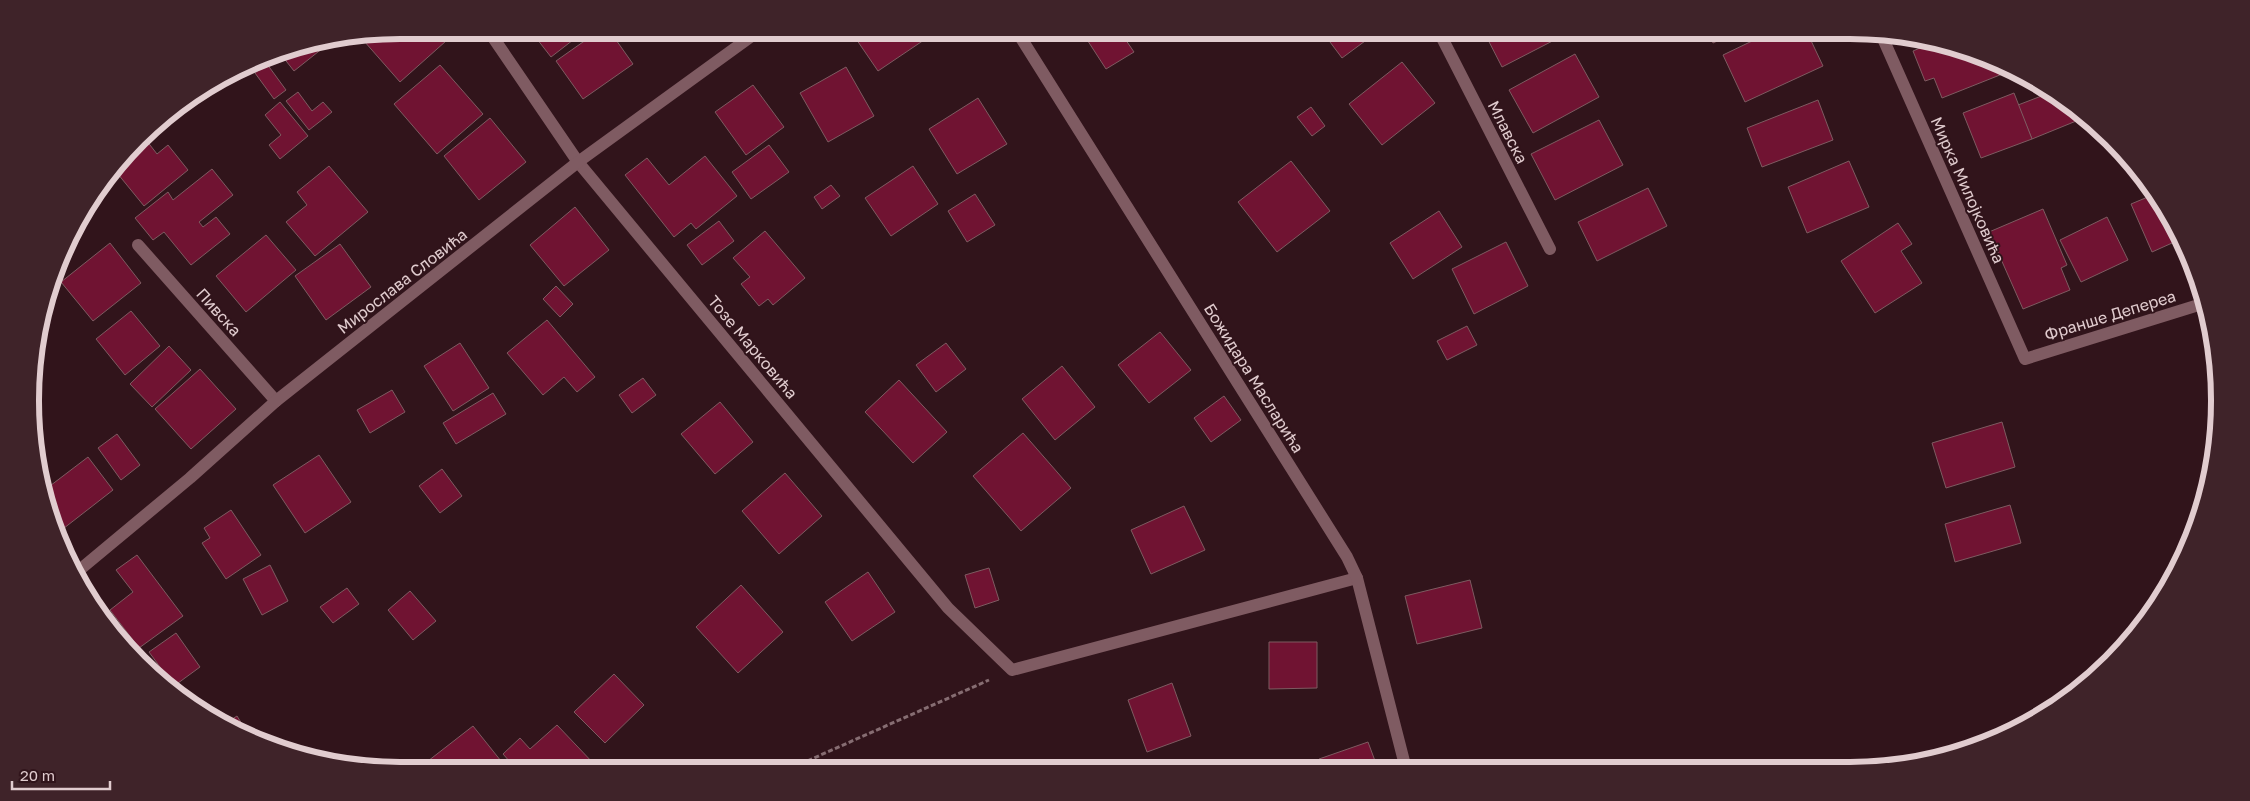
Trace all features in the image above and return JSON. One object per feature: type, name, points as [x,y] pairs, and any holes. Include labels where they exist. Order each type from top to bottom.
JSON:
[{"type":"street","name":"Тозе Марковића","points":[[494,39],[578,162],[948,608],[1012,670]]},
{"type":"street","name":"Мирослава Словића","points":[[81,569],[190,478],[276,401],[578,162],[748,39]]},
{"type":"street","name":"Божидара Масларића","points":[[1022,39],[1347,557],[1357,578],[1404,762]]},
{"type":"street","name":"Млавска","points":[[1443,39],[1550,250]]},
{"type":"street","name":"Мирка Милојковића","points":[[1884,41],[2025,359]]},
{"type":"street","name":"Пивска","points":[[138,245],[276,401]]},
{"type":"street","name":"Франше Депереа","points":[[2025,359],[2198,305]]},
{"type":"street","points":[[1012,670],[1357,578]]},
{"type":"path","points":[[805,762],[1012,670]]},
{"type":"building","points":[[444,39],[446,41],[400,82],[364,41]]},
{"type":"building","points":[[537,39],[574,39],[551,57]]},
{"type":"building","points":[[587,39],[615,39],[633,64],[583,99],[556,61]]},
{"type":"building","points":[[856,39],[924,40],[878,71]]},
{"type":"building","points":[[1087,39],[1125,39],[1134,52],[1106,69]]},
{"type":"building","points":[[1328,39],[1368,39],[1342,58]]},
{"type":"building","points":[[1488,39],[1556,39],[1502,67]]},
{"type":"building","points":[[1711,39],[1722,39],[1713,43]]},
{"type":"building","points":[[1756,39],[1810,39],[1823,66],[1745,102],[1723,55]]},
{"type":"building","points":[[324,47],[294,71],[284,58]]},
{"type":"building","points":[[1923,47],[1943,51],[1988,66],[2004,73],[1942,98],[1934,78],[1925,81],[1913,51]]},
{"type":"building","points":[[1575,54],[1599,97],[1533,133],[1509,90]]},
{"type":"building","points":[[1402,62],[1435,103],[1382,145],[1349,104]]},
{"type":"building","points":[[267,64],[286,90],[274,99],[255,73]]},
{"type":"building","points":[[440,65],[483,114],[437,154],[394,104]]},
{"type":"building","points":[[846,67],[874,116],[828,142],[800,93]]},
{"type":"building","points":[[753,85],[784,127],[746,155],[715,112]]},
{"type":"building","points":[[298,92],[312,111],[323,102],[332,112],[309,130],[286,101]]},
{"type":"building","points":[[2014,93],[2032,139],[1981,158],[1963,113]]},
{"type":"building","points":[[2043,95],[2078,120],[2032,139],[2018,105]]},
{"type":"building","points":[[978,98],[1007,144],[957,174],[929,129]]},
{"type":"building","points":[[1818,100],[1833,140],[1762,167],[1747,128]]},
{"type":"building","points":[[280,102],[308,136],[280,159],[269,145],[281,135],[265,115]]},
{"type":"building","points":[[1311,107],[1325,126],[1312,136],[1297,117]]},
{"type":"building","points":[[490,118],[526,162],[479,200],[444,156]]},
{"type":"building","points":[[1599,120],[1623,165],[1555,200],[1531,154]]},
{"type":"building","points":[[148,142],[157,154],[168,145],[188,170],[144,206],[118,175]]},
{"type":"building","points":[[769,145],[789,172],[751,199],[732,172]]},
{"type":"building","points":[[705,156],[737,196],[696,229],[691,223],[674,237],[625,175],[647,158],[669,185]]},
{"type":"building","points":[[1291,161],[1330,211],[1277,252],[1238,202]]},
{"type":"building","points":[[1849,161],[1869,207],[1807,233],[1788,187]]},
{"type":"building","points":[[329,166],[368,212],[315,256],[286,222],[307,205],[297,192]]},
{"type":"building","points":[[913,166],[938,204],[891,236],[865,198]]},
{"type":"building","points":[[212,169],[233,195],[199,222],[203,227],[216,217],[230,234],[191,265],[164,232],[153,240],[135,218],[168,192],[173,200]]},
{"type":"building","points":[[831,185],[840,196],[822,209],[814,197]]},
{"type":"building","points":[[1648,188],[1667,226],[1597,261],[1578,222]]},
{"type":"building","points":[[975,194],[995,225],[967,242],[948,211]]},
{"type":"building","points":[[2148,197],[2174,242],[2152,252],[2131,204]]},
{"type":"building","points":[[575,207],[609,250],[564,286],[530,245]]},
{"type":"building","points":[[2043,209],[2067,265],[2061,268],[2070,290],[2023,309],[1989,232]]},
{"type":"building","points":[[1439,211],[1462,247],[1413,279],[1390,243]]},
{"type":"building","points":[[2107,217],[2128,260],[2081,282],[2060,240]]},
{"type":"building","points":[[719,221],[734,241],[702,265],[687,245]]},
{"type":"building","points":[[1898,223],[1912,244],[1901,251],[1922,283],[1875,313],[1841,261]]},
{"type":"building","points":[[765,231],[805,278],[773,305],[768,299],[759,306],[741,284],[750,277],[733,258]]},
{"type":"building","points":[[266,235],[296,270],[246,312],[216,276]]},
{"type":"building","points":[[1506,242],[1528,286],[1474,314],[1452,269]]},
{"type":"building","points":[[110,243],[141,283],[93,321],[61,282]]},
{"type":"building","points":[[340,244],[371,287],[326,320],[295,276]]},
{"type":"building","points":[[556,286],[573,304],[560,317],[543,299]]},
{"type":"building","points":[[131,311],[160,346],[125,375],[96,339]]},
{"type":"building","points":[[547,320],[595,377],[577,392],[564,377],[543,395],[507,353]]},
{"type":"building","points":[[1467,326],[1477,345],[1447,360],[1437,341]]},
{"type":"building","points":[[1160,332],[1191,370],[1149,403],[1118,365]]},
{"type":"building","points":[[460,343],[489,388],[453,411],[424,366]]},
{"type":"building","points":[[946,343],[966,369],[936,392],[916,365]]},
{"type":"building","points":[[169,346],[191,370],[152,407],[130,384]]},
{"type":"building","points":[[1062,366],[1095,407],[1055,440],[1022,399]]},
{"type":"building","points":[[200,369],[236,409],[191,449],[155,409]]},
{"type":"building","points":[[643,378],[656,395],[632,413],[619,395]]},
{"type":"building","points":[[899,380],[947,432],[913,463],[865,412]]},
{"type":"building","points":[[392,390],[405,412],[370,433],[357,410]]},
{"type":"building","points":[[493,393],[506,414],[456,444],[443,423]]},
{"type":"building","points":[[1224,396],[1241,420],[1211,442],[1194,418]]},
{"type":"building","points":[[720,402],[753,442],[715,474],[681,434]]},
{"type":"building","points":[[2002,422],[2015,467],[1946,488],[1932,443]]},
{"type":"building","points":[[1023,433],[1071,488],[1021,531],[973,476]]},
{"type":"building","points":[[117,434],[140,465],[121,480],[98,448]]},
{"type":"building","points":[[319,455],[351,502],[305,533],[273,485]]},
{"type":"building","points":[[88,457],[113,490],[62,529],[49,486]]},
{"type":"building","points":[[442,469],[462,496],[440,513],[419,486]]},
{"type":"building","points":[[785,473],[822,516],[779,554],[742,511]]},
{"type":"building","points":[[2010,505],[2021,543],[1955,562],[1945,524]]},
{"type":"building","points":[[1184,506],[1205,550],[1151,574],[1131,530]]},
{"type":"building","points":[[231,510],[261,555],[226,579],[202,543],[210,538],[204,528]]},
{"type":"building","points":[[137,555],[183,616],[139,648],[110,610],[133,592],[116,570]]},
{"type":"building","points":[[270,565],[288,601],[262,615],[243,579]]},
{"type":"building","points":[[989,568],[999,600],[975,608],[965,575]]},
{"type":"building","points":[[868,572],[895,612],[852,641],[825,602]]},
{"type":"building","points":[[1470,580],[1482,628],[1417,644],[1405,596]]},
{"type":"building","points":[[741,585],[783,632],[738,673],[696,627]]},
{"type":"building","points":[[347,588],[359,604],[333,623],[320,607]]},
{"type":"building","points":[[410,591],[436,621],[413,640],[388,610]]},
{"type":"building","points":[[176,633],[200,667],[177,684],[166,676],[149,652]]},
{"type":"building","points":[[1269,642],[1317,642],[1317,688],[1269,689]]},
{"type":"building","points":[[614,674],[644,705],[605,743],[574,712]]},
{"type":"building","points":[[1172,683],[1191,736],[1147,752],[1128,700]]},
{"type":"building","points":[[237,716],[243,726],[241,725],[231,720]]},
{"type":"building","points":[[557,725],[592,762],[510,762],[503,754],[520,738],[530,749]]},
{"type":"building","points":[[473,726],[502,762],[429,762]]},
{"type":"building","points":[[1368,742],[1375,762],[1320,762],[1319,759]]}]
